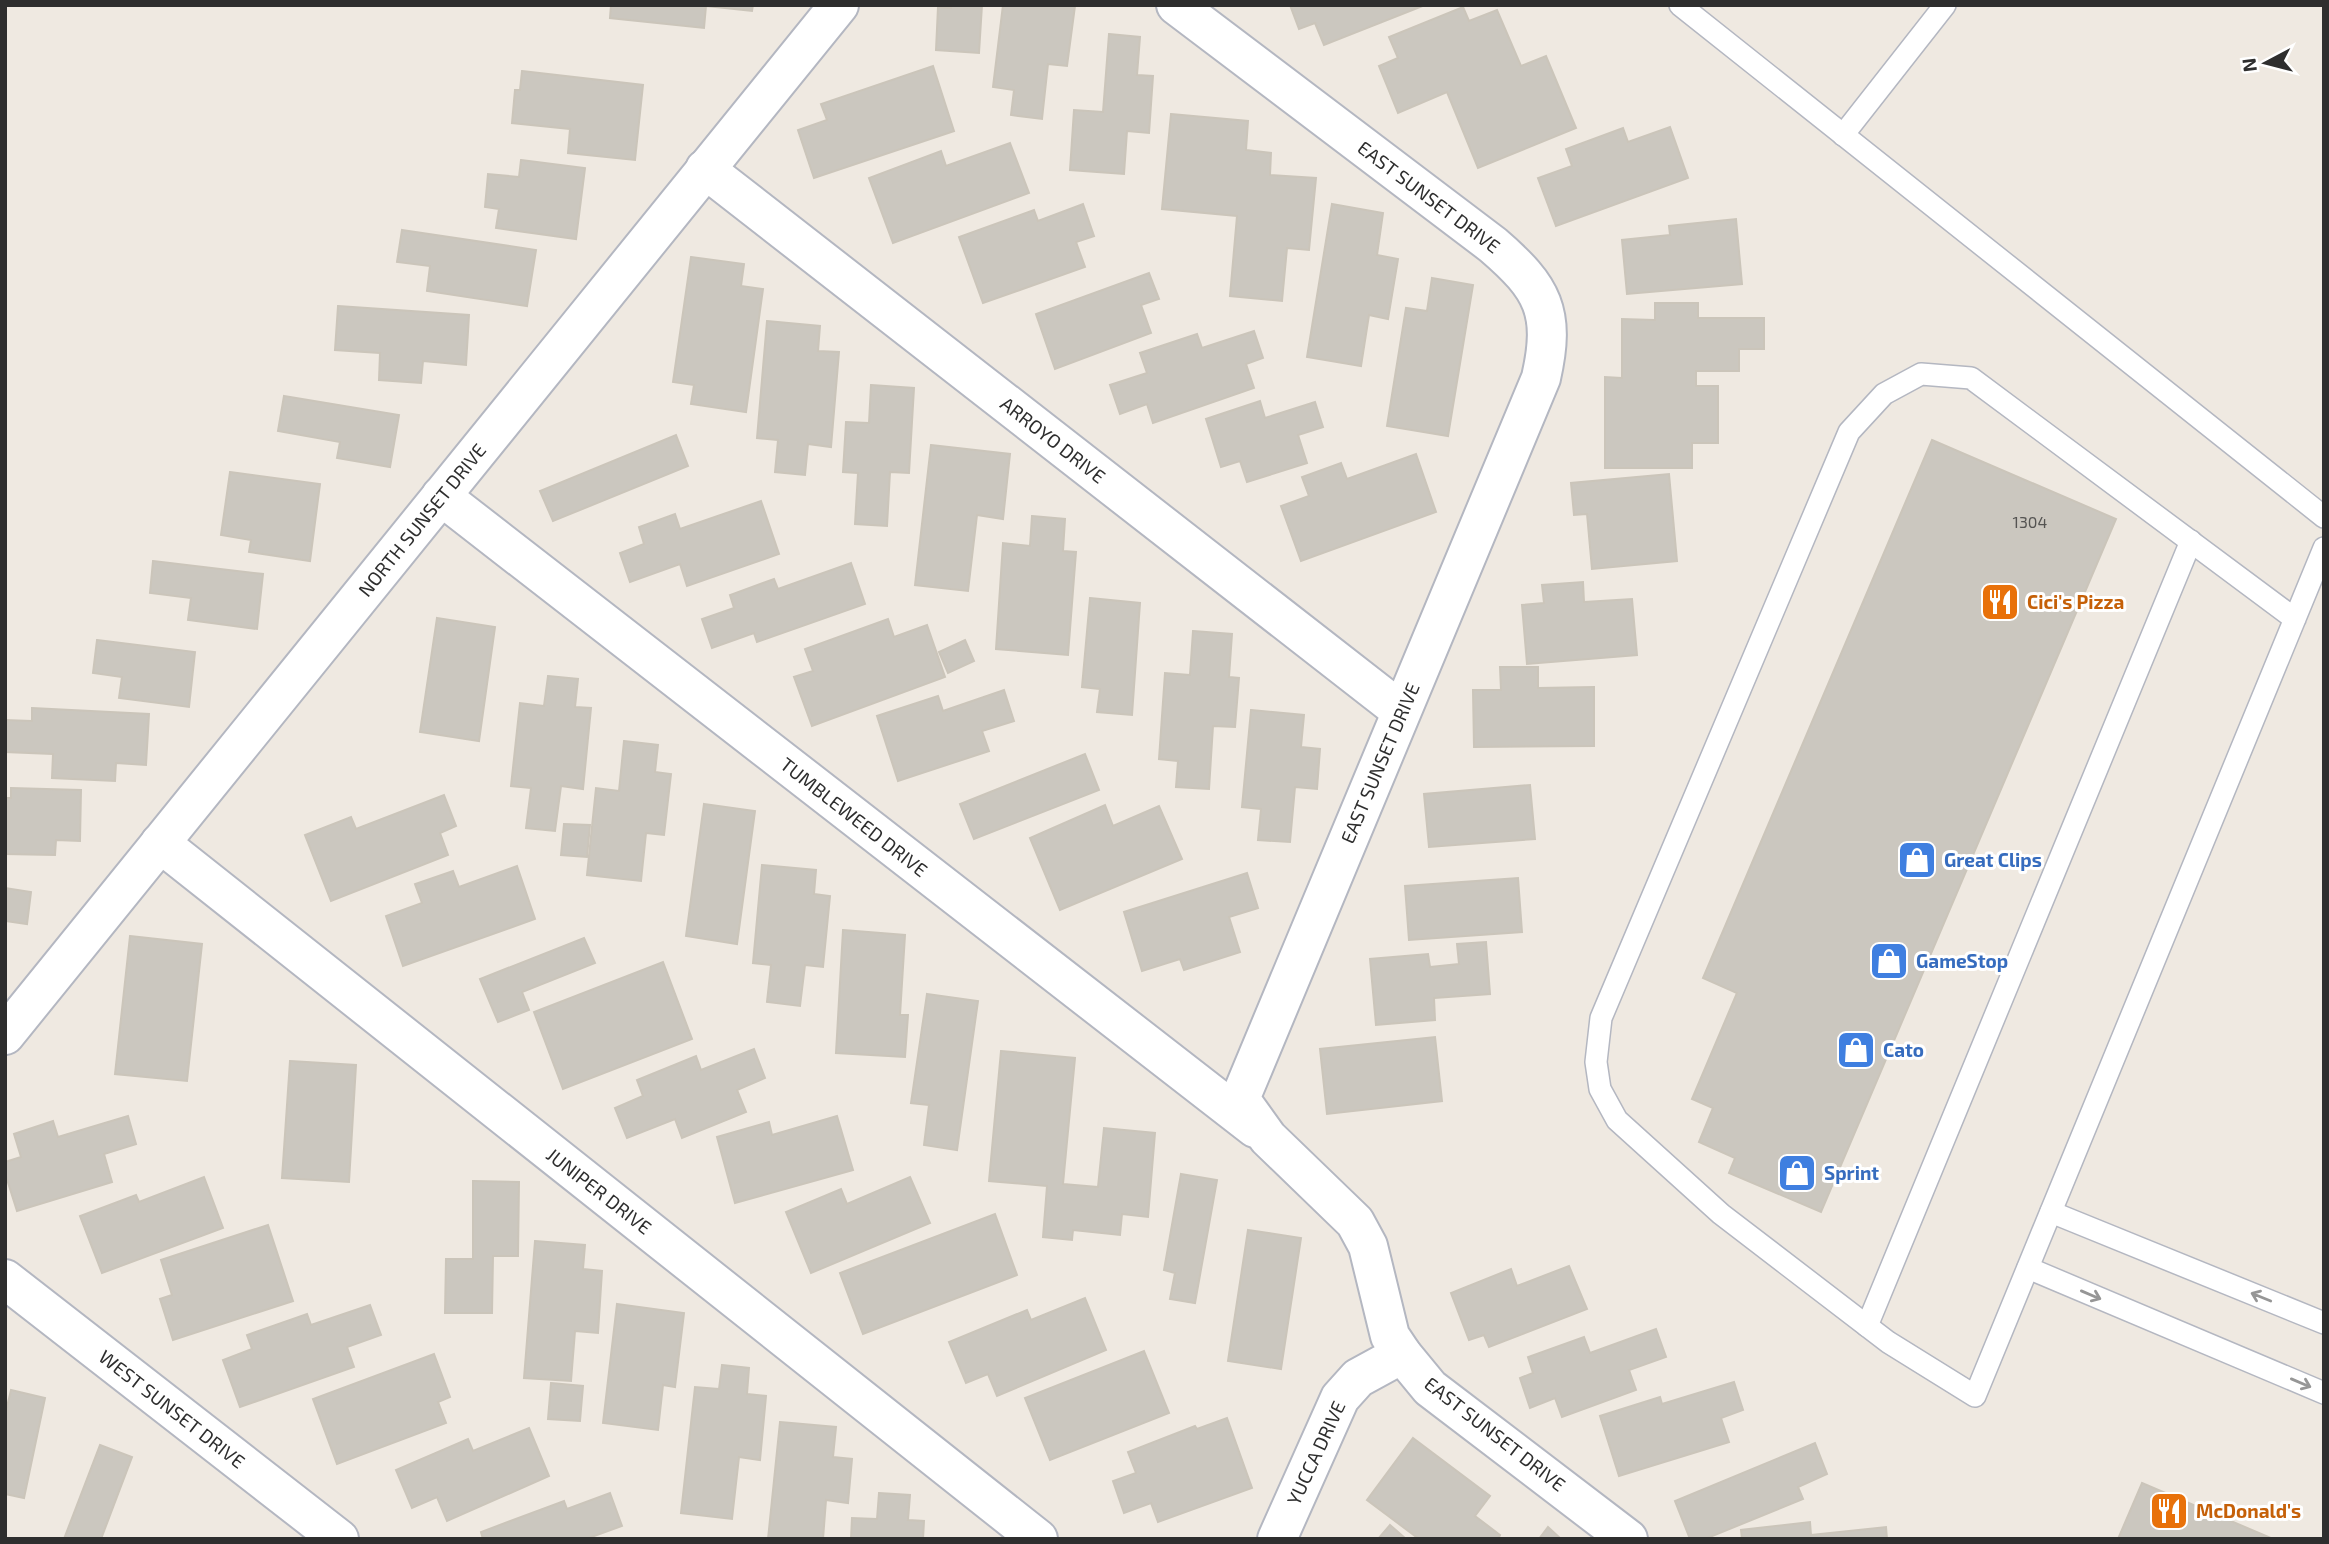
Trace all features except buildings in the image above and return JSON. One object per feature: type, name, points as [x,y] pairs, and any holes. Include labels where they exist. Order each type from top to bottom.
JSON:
[{"type":"street","name":"NORTH SUNSET DRIVE","points":[[5,1035],[839,5]]},
{"type":"street","name":"EAST SUNSET DRIVE","points":[[1176,5],[1493,245],[1517,266],[1536,290],[1547,317],[1548,348],[1541,378],[1240,1099],[1268,1138],[1355,1222],[1368,1247],[1390,1336],[1430,1388],[1628,1539]]},
{"type":"street","name":"ARROYO DRIVE","points":[[705,169],[1401,711]]},
{"type":"street","name":"TUMBLEWEED DRIVE","points":[[441,496],[1268,1138]]},
{"type":"street","name":"JUNIPER DRIVE","points":[[160,843],[1038,1539]]},
{"type":"street","name":"WEST SUNSET DRIVE","points":[[5,1279],[340,1539]]},
{"type":"street","name":"YUCCA DRIVE","points":[[1277,1539],[1340,1398],[1358,1378],[1402,1354]]},
{"type":"lane","points":[[1680,5],[2324,517]]},
{"type":"lane","points":[[1843,135],[1945,5]]},
{"type":"lane","points":[[2295,619],[1971,378],[1922,374],[1884,394],[1849,432],[1601,1018],[1596,1062],[1601,1089],[1617,1120],[1721,1214],[1888,1342],[1975,1396],[2028,1268],[2295,619],[2324,548]]},
{"type":"lane","points":[[1867,1326],[2190,541]]},
{"type":"lane","points":[[2051,1212],[2324,1323]]},
{"type":"lane","points":[[2028,1268],[2324,1393]]},
{"type":"place","name":"Cici's Pizza","points":[[2000,602]]},
{"type":"place","name":"Great Clips","points":[[1917,860]]},
{"type":"place","name":"GameStop","points":[[1889,961]]},
{"type":"place","name":"Cato","points":[[1856,1050]]},
{"type":"place","name":"Sprint","points":[[1797,1173]]},
{"type":"place","name":"McDonald's","points":[[2169,1511]]}]
